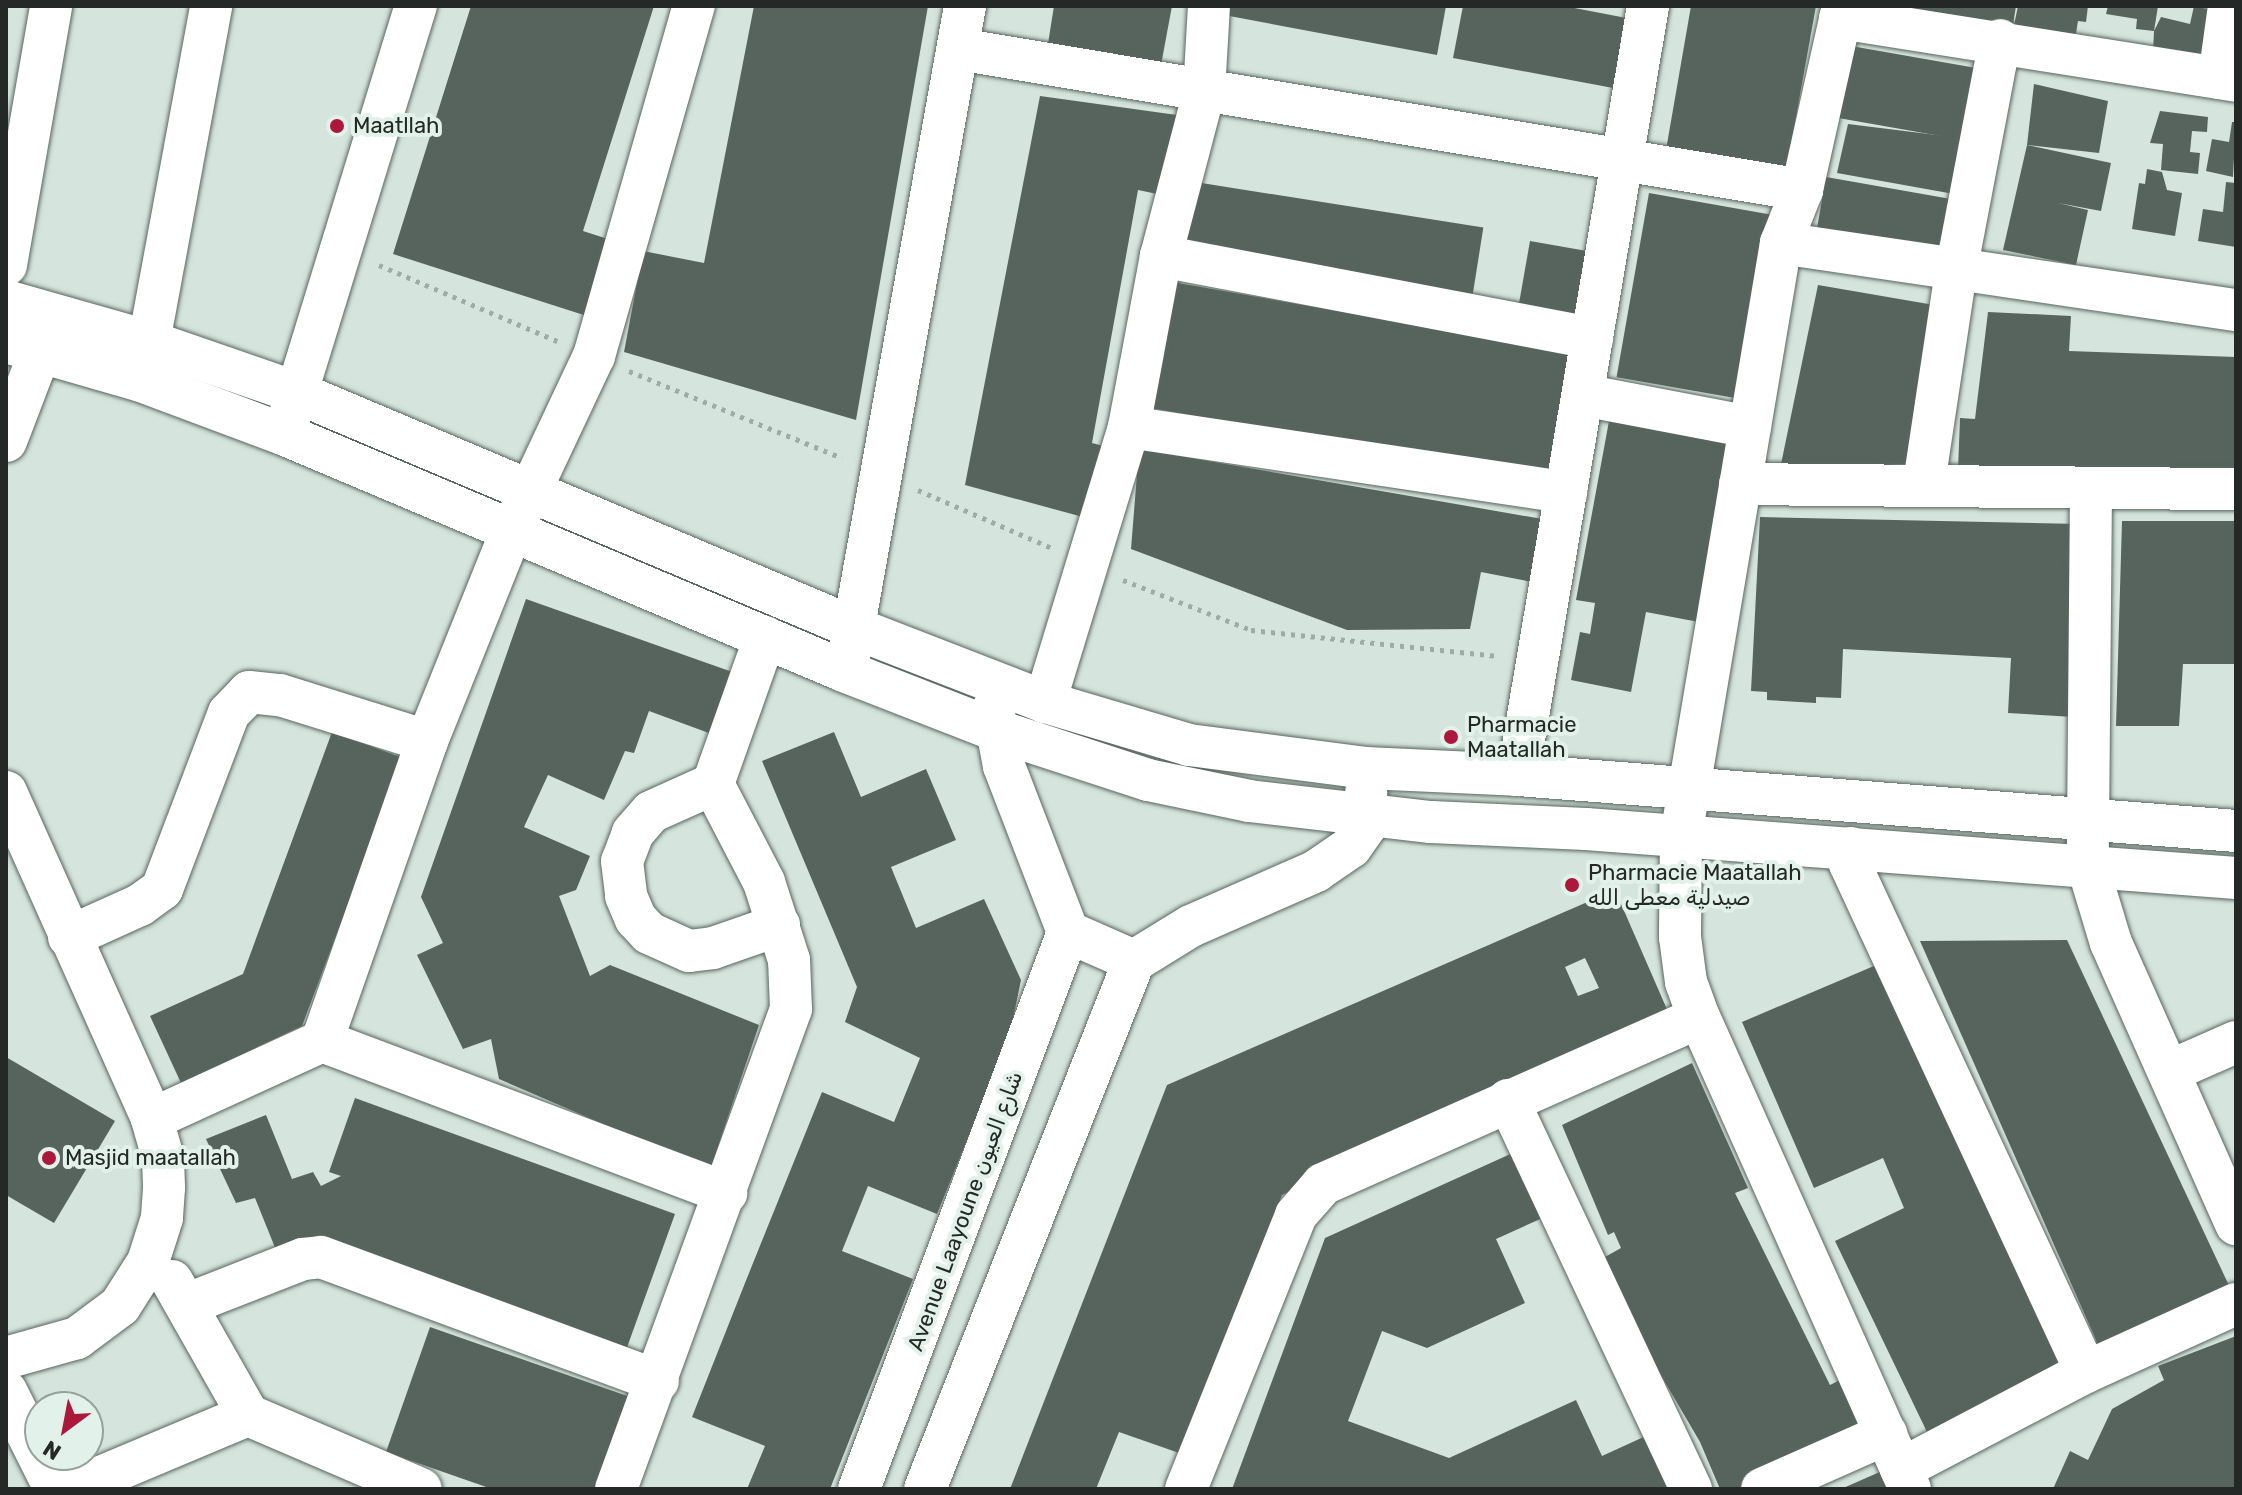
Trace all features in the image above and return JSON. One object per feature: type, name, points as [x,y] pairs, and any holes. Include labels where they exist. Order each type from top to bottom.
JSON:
[{"type":"street","points":[[6,265],[18,108],[51,6]]},
{"type":"street","points":[[141,381],[151,342],[211,6]]},
{"type":"street","points":[[283,434],[345,251],[416,6]]},
{"type":"street","points":[[322,1041],[427,741],[512,530],[594,356],[694,6]]},
{"type":"street","points":[[844,671],[857,629],[965,6]]},
{"type":"street","points":[[1045,702],[1129,427],[1161,256],[1204,92],[1209,6]]},
{"type":"street","points":[[1518,775],[1648,6]]},
{"type":"street","points":[[1899,1464],[1699,1017],[1686,982],[1680,937],[1681,836],[1781,243],[1802,190],[1842,12],[2228,80],[2229,6]]},
{"type":"street","points":[[1924,483],[1956,271],[2000,40]]},
{"type":"street","points":[[958,49],[1802,190]]},
{"type":"street","points":[[1781,243],[2236,310]]},
{"type":"street","points":[[1161,256],[1592,338]]},
{"type":"street","points":[[6,301],[34,335],[141,381],[283,434],[844,671],[995,730],[1148,780],[1249,801],[1368,815],[2236,878]]},
{"type":"street","points":[[34,335],[151,342],[298,393],[857,629],[1045,702],[1189,745],[1365,768],[1518,775],[1689,791],[2236,831]]},
{"type":"street","points":[[6,441],[34,335]]},
{"type":"street","points":[[1583,395],[1750,427]]},
{"type":"street","points":[[1129,427],[1566,492]]},
{"type":"street","points":[[1740,484],[1924,483],[2091,489],[2236,489]]},
{"type":"street","points":[[2091,489],[2088,867],[2111,943],[2236,1224]]},
{"type":"street","points":[[765,637],[713,784],[651,812],[633,833],[622,861],[626,896],[636,919],[649,933],[689,951],[779,925]]},
{"type":"street","points":[[995,683],[995,730],[1004,766],[1068,932],[1134,961]]},
{"type":"street","points":[[69,937],[140,905],[162,889],[229,713],[249,692],[280,695],[427,741]]},
{"type":"street","points":[[925,1489],[1134,961],[1191,926],[1316,871],[1351,847],[1368,815],[1365,768]]},
{"type":"street","points":[[616,1489],[658,1381],[791,1009],[793,982],[779,925],[753,855],[713,784]]},
{"type":"street","points":[[6,792],[152,1119],[163,1158],[164,1188],[162,1218],[148,1262],[104,1321],[55,1347],[6,1358]]},
{"type":"street","points":[[1851,848],[1850,864],[2086,1372]]},
{"type":"street","name":"Avenue Laayoune شارع العيون","points":[[859,1489],[1068,932]]},
{"type":"street","points":[[1186,1489],[1296,1215],[1323,1184],[1699,1017]]},
{"type":"street","points":[[152,1119],[322,1041],[726,1193]]},
{"type":"street","points":[[2170,1071],[2236,1042]]},
{"type":"street","points":[[1508,1100],[1691,1489]]},
{"type":"street","points":[[188,1304],[303,1259],[321,1257],[658,1381]]},
{"type":"street","points":[[148,1262],[170,1278],[188,1304],[248,1415],[421,1489]]},
{"type":"street","points":[[1762,1489],[1899,1464],[2086,1372],[2236,1304]]},
{"type":"street","points":[[6,1391],[55,1489]]},
{"type":"street","points":[[72,1489],[248,1415]]},
{"type":"path","points":[[345,251],[882,474],[1087,564],[1251,630],[1538,660]]},
{"type":"building","points":[[471,6],[654,6],[583,231],[614,241],[590,317],[393,254]]},
{"type":"building","points":[[754,6],[928,6],[856,420],[624,352],[643,251],[704,263]]},
{"type":"building","points":[[1054,6],[1172,6],[1161,65],[1047,50]]},
{"type":"building","points":[[1226,6],[1446,6],[1437,55],[1224,15]]},
{"type":"building","points":[[1463,6],[1564,6],[1642,21],[1629,91],[1453,58]]},
{"type":"building","points":[[1691,6],[1816,6],[1786,172],[1666,150]]},
{"type":"building","points":[[1870,6],[2016,6],[2012,31]]},
{"type":"building","points":[[2018,6],[2088,6],[2086,22],[2078,21],[2075,40],[2013,30]]},
{"type":"building","points":[[2108,6],[2158,6],[2154,31],[2136,29],[2137,19],[2106,14]]},
{"type":"building","points":[[2194,6],[2221,12],[2209,66],[2153,53],[2154,31],[2161,17],[2190,24]]},
{"type":"building","points":[[1851,46],[1976,68],[1963,140],[1838,118]]},
{"type":"building","points":[[2034,84],[2108,101],[2099,153],[2027,145]]},
{"type":"building","points":[[1040,96],[1177,115],[1162,195],[1138,190],[1092,443],[1107,447],[1094,520],[965,485]]},
{"type":"building","points":[[2160,111],[2208,117],[2207,132],[2192,131],[2190,152],[2200,153],[2198,174],[2161,170],[2163,144],[2150,143]]},
{"type":"building","points":[[2232,122],[2236,122],[2233,177],[2206,171],[2212,139],[2229,142]]},
{"type":"building","points":[[1848,124],[1961,138],[1954,194],[1837,173]]},
{"type":"building","points":[[2027,145],[2111,163],[2101,211],[2058,203],[2088,210],[2076,265],[2003,250]]},
{"type":"building","points":[[2147,169],[2162,172],[2167,190],[2182,193],[2175,236],[2132,229],[2139,183],[2145,184]]},
{"type":"building","points":[[1826,177],[1958,200],[1948,254],[1816,231]]},
{"type":"building","points":[[1189,181],[1483,228],[1473,294],[1179,247]]},
{"type":"building","points":[[2226,182],[2236,183],[2236,247],[2198,241],[2203,209],[2223,212]]},
{"type":"building","points":[[1649,193],[1773,215],[1741,399],[1617,377]]},
{"type":"building","points":[[1530,241],[1594,252],[1583,316],[1519,305]]},
{"type":"building","points":[[1167,281],[1575,353],[1552,479],[1145,407]]},
{"type":"building","points":[[1818,285],[1940,306],[1908,464],[1780,469]]},
{"type":"building","points":[[1988,312],[2071,316],[2069,351],[2236,357],[2236,477],[1958,470],[1960,418],[1975,419]]},
{"type":"building","points":[[1609,421],[1737,444],[1704,623],[1646,612],[1631,692],[1571,680],[1580,632],[1590,634],[1595,603],[1576,600]]},
{"type":"building","points":[[1139,449],[1548,520],[1542,584],[1481,572],[1470,629],[1347,630],[1131,549]]},
{"type":"building","points":[[1760,517],[2081,524],[2074,717],[2008,713],[2011,658],[1843,649],[1841,698],[1816,697],[1816,703],[1767,700],[1767,692],[1751,691]]},
{"type":"building","points":[[2122,521],[2236,521],[2236,664],[2183,664],[2179,726],[2116,726]]},
{"type":"building","points":[[526,599],[738,674],[717,736],[649,711],[634,753],[625,751],[604,800],[548,775],[524,827],[590,856],[576,890],[559,896],[590,976],[610,965],[759,1025],[710,1170],[499,1079],[491,1039],[463,1049],[417,955],[443,943],[421,897]]},
{"type":"building","points":[[332,732],[403,758],[302,1026],[181,1083],[150,1016],[243,974]]},
{"type":"building","points":[[834,732],[861,797],[926,769],[956,840],[891,867],[916,928],[984,899],[1021,980],[1010,1034],[937,1214],[868,1186],[842,1251],[913,1279],[830,1489],[747,1489],[765,1446],[692,1417],[745,1283],[822,1092],[894,1122],[920,1058],[845,1022],[857,987],[762,761]]},
{"type":"building","points":[[1615,890],[1669,1014],[1282,1195],[1182,1454],[1119,1432],[1096,1489],[1010,1489],[1167,1085]],"holes":[[[1585,958],[1599,988],[1578,996],[1565,967]]]},
{"type":"building","points":[[2067,940],[2232,1292],[2100,1349],[1920,941]]},
{"type":"building","points":[[1881,963],[1972,1176],[2063,1368],[1927,1432],[1835,1241],[1904,1208],[1883,1158],[1814,1188],[1742,1022]]},
{"type":"building","name":"Masjid maatallah","points":[[6,1057],[115,1121],[54,1223],[6,1195]]},
{"type":"building","points":[[1692,1063],[1748,1188],[1735,1193],[1830,1385],[1842,1379],[1863,1435],[1743,1489],[1720,1489],[1700,1442],[1648,1353],[1605,1257],[1621,1248],[1614,1232],[1608,1235],[1562,1125]]},
{"type":"building","points":[[355,1098],[675,1214],[625,1353],[278,1255],[255,1198],[236,1203],[206,1139],[266,1115],[292,1179],[313,1172],[321,1186],[341,1176],[329,1172]]},
{"type":"building","points":[[1517,1151],[1547,1216],[1496,1239],[1525,1303],[1427,1348],[1382,1331],[1348,1421],[1449,1458],[1576,1400],[1602,1456],[1648,1435],[1672,1489],[1232,1489],[1325,1238]]},
{"type":"building","points":[[430,1327],[633,1398],[601,1489],[492,1489],[386,1452]]},
{"type":"building","points":[[2236,1336],[2236,1489],[2053,1489],[2070,1451],[2088,1460],[2112,1409],[2164,1380],[2158,1366]]},
{"type":"building","points":[[1882,1471],[1890,1489],[1841,1489]]},
{"type":"place","name":"Maatllah","points":[[337,126]]},
{"type":"place","name":"Pharmacie Maatallah","points":[[1451,737]]},
{"type":"place","name":"Pharmacie Maatallah صيدلية معطى الله","points":[[1572,885]]},
{"type":"place","name":"Masjid maatallah","points":[[49,1158]]}]
